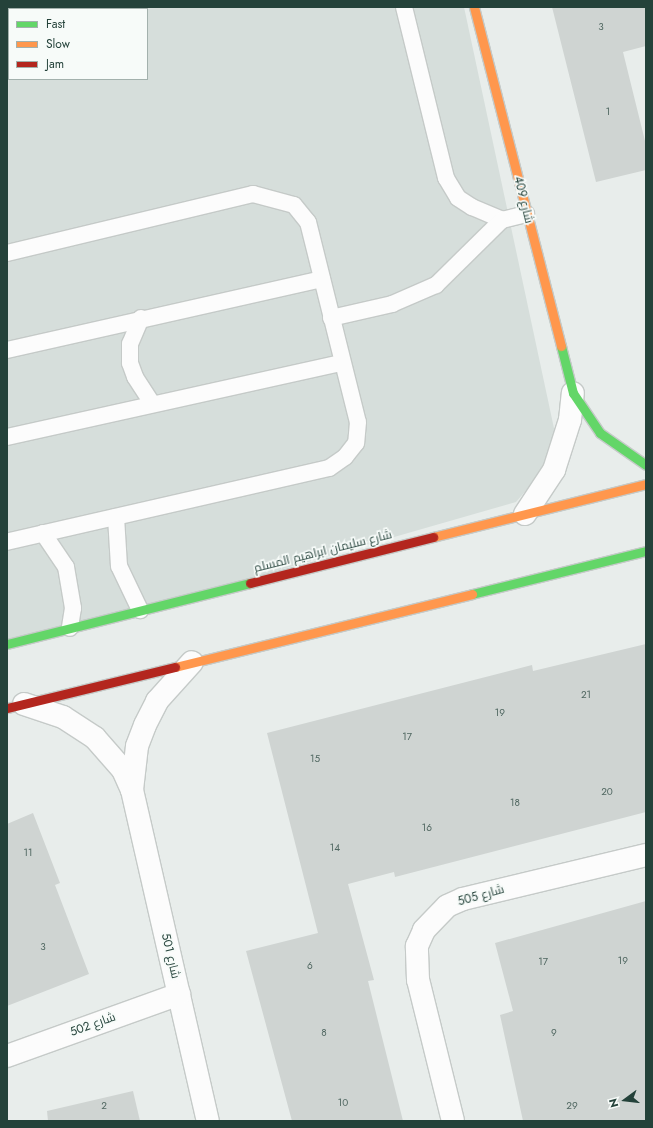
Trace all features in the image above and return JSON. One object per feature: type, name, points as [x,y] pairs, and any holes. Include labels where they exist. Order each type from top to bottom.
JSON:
[{"type":"street","name":"شارع 409","points":[[474,7],[573,393],[600,433],[646,465]]},
{"type":"street","name":"شارع 409","points":[[525,514],[554,470],[570,420],[573,393]]},
{"type":"street","name":"شارع سليمان ابراهيم المسلم","points":[[7,644],[646,484]]},
{"type":"street","points":[[16,706],[646,551]]},
{"type":"street","name":"شارع 501","points":[[132,790],[138,746],[145,725],[157,702],[192,662]]},
{"type":"street","name":"شارع 501","points":[[16,706],[63,717],[95,738],[122,770],[132,790],[208,1121]]},
{"type":"street","name":"شارع 505","points":[[453,1121],[418,980],[417,946],[424,930],[447,906],[463,899],[646,855]]},
{"type":"street","name":"شارع 502","points":[[7,1056],[179,994]]},
{"type":"lane","points":[[404,7],[446,178],[458,198],[502,220]]},
{"type":"lane","points":[[7,253],[253,194],[294,205],[308,222],[342,363],[358,422],[356,443],[345,457],[329,468],[7,542]]},
{"type":"lane","points":[[331,318],[392,304],[436,285],[502,220],[526,214]]},
{"type":"lane","points":[[7,350],[141,318],[322,279]]},
{"type":"lane","points":[[141,318],[130,344],[130,363],[135,377],[152,402]]},
{"type":"lane","points":[[7,437],[152,402],[342,363]]},
{"type":"lane","points":[[116,517],[119,566],[140,610]]},
{"type":"lane","points":[[43,533],[66,567],[73,608],[70,628]]},
{"type":"shaded area","points":[[7,7],[464,7],[555,433],[541,473],[516,502],[140,610],[7,644]]},
{"type":"building","points":[[552,7],[646,7],[646,46],[623,52],[646,145],[646,170],[596,182]]},
{"type":"building","points":[[646,644],[646,812],[395,877],[394,872],[348,884],[374,980],[368,981],[403,1121],[292,1121],[246,951],[318,933],[267,733],[532,665],[533,671]]},
{"type":"building","points":[[33,813],[60,883],[55,885],[89,974],[7,1006],[7,824]]},
{"type":"building","points":[[646,901],[646,1121],[523,1121],[500,1015],[513,1011],[495,943]]},
{"type":"building","points":[[133,1091],[140,1121],[48,1121],[47,1111]]},
{"type":"traffic: fast","points":[[561,346],[573,393],[600,433],[646,465]]},
{"type":"traffic: fast","points":[[472,594],[646,551]]},
{"type":"traffic: fast","points":[[7,644],[250,583]]},
{"type":"traffic: slow","points":[[474,7],[561,346]]},
{"type":"traffic: slow","points":[[433,537],[646,484]]},
{"type":"traffic: slow","points":[[175,667],[472,594]]},
{"type":"traffic: jam","points":[[250,583],[433,537]]},
{"type":"traffic: jam","points":[[7,708],[175,667]]}]
